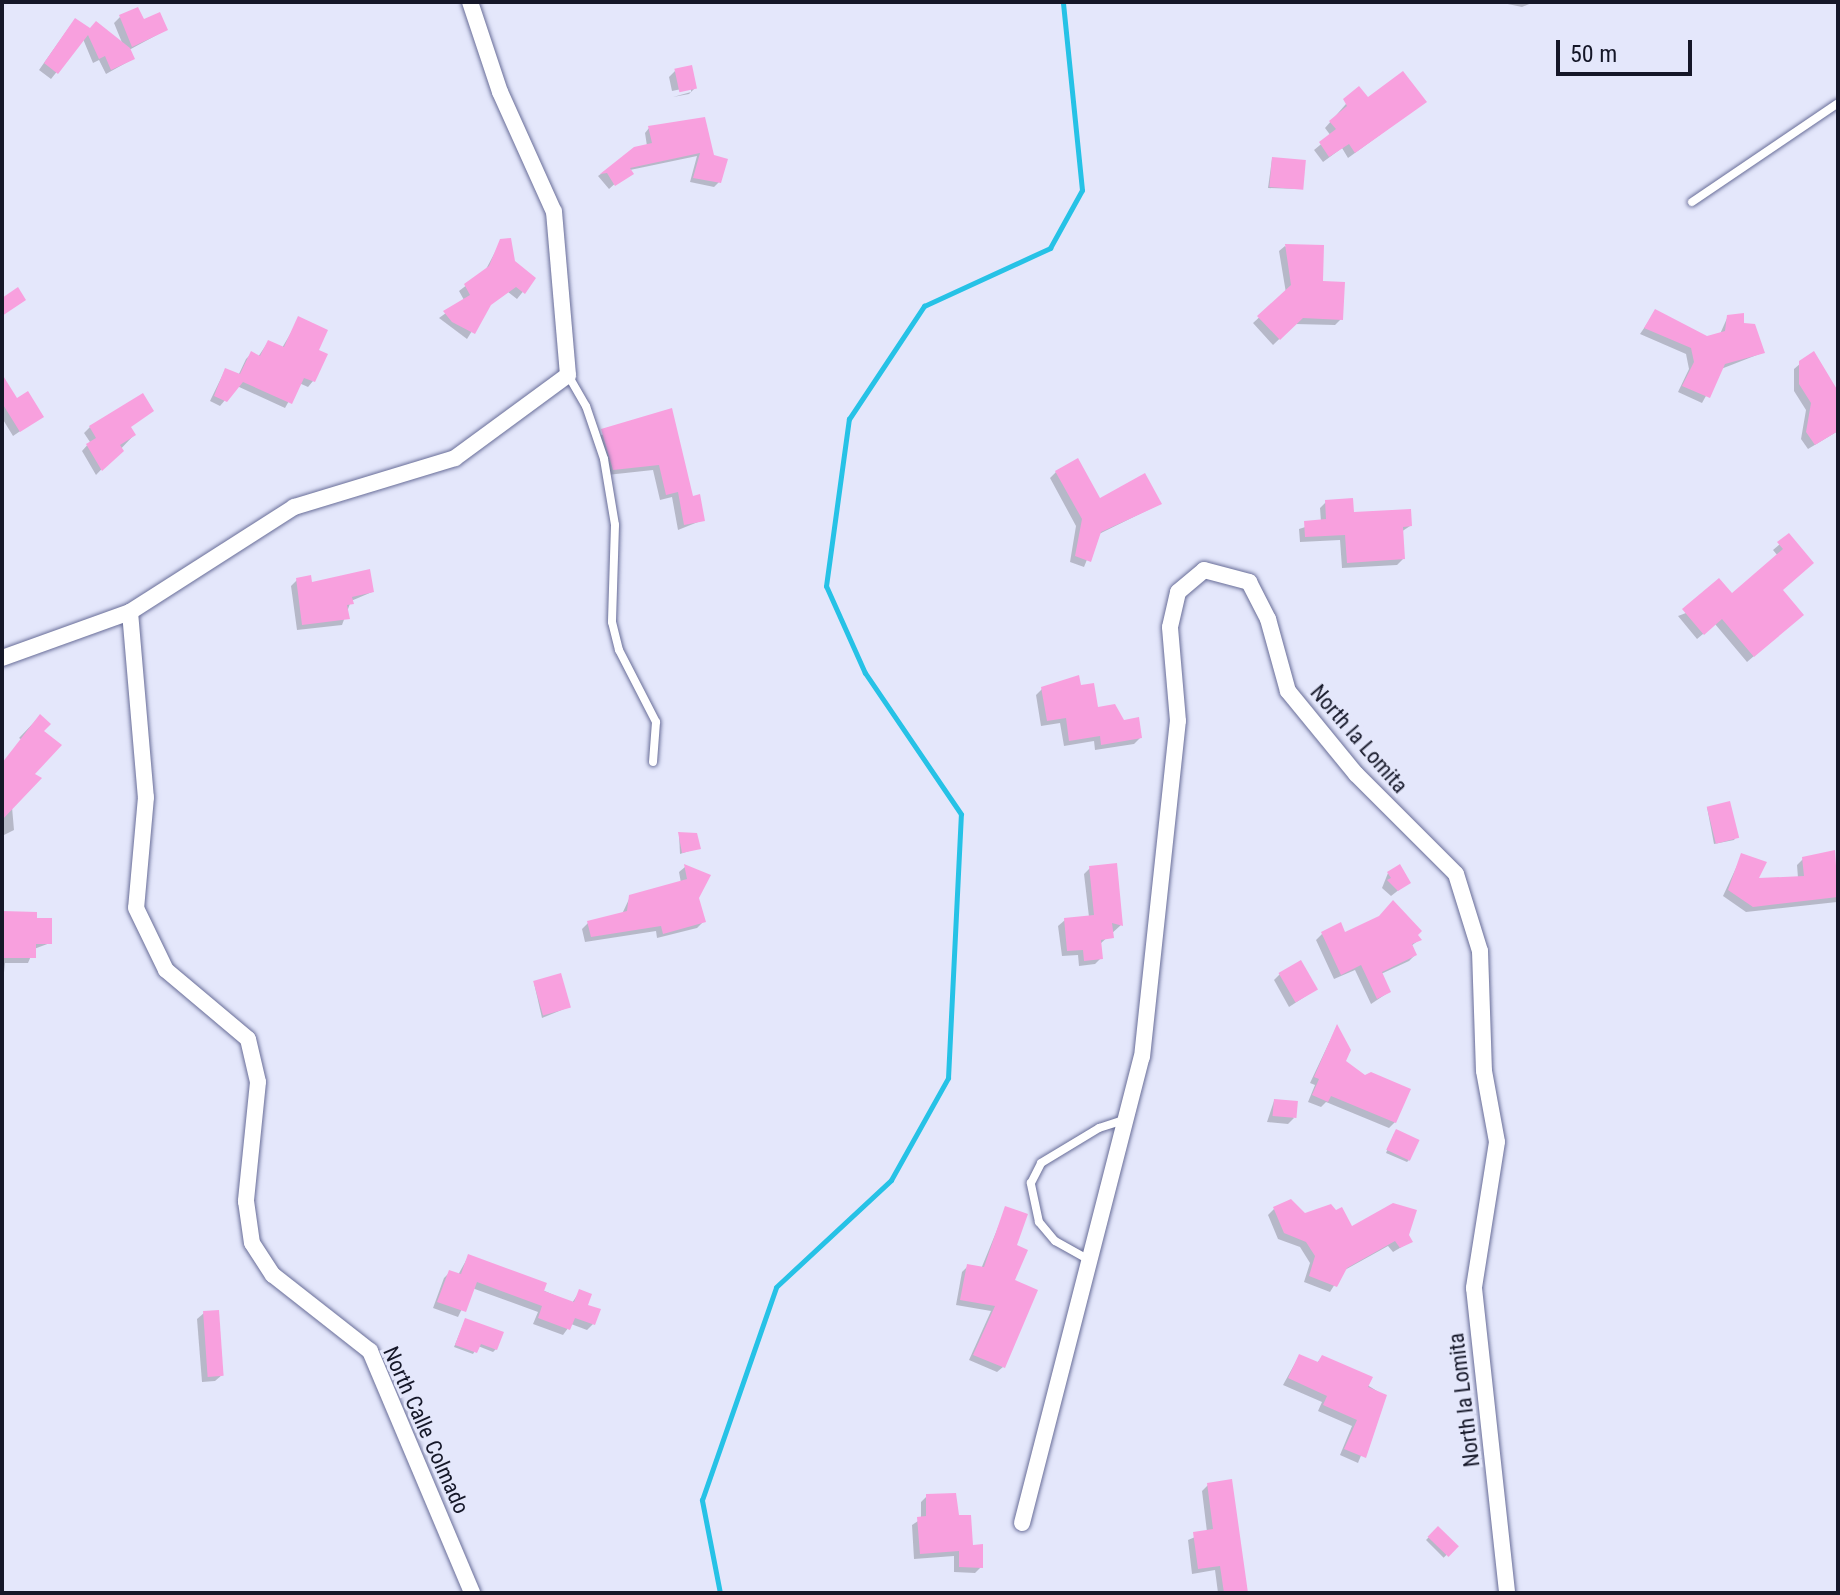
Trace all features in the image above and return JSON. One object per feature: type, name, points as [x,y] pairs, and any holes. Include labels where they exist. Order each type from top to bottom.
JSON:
[{"type":"street","points":[[2,658],[130,612],[294,507],[455,458],[568,375],[554,212],[500,92],[470,2]]},
{"type":"street","name":"North la Lomita","points":[[1022,1523],[1142,1057],[1178,721],[1170,627],[1178,592],[1204,570],[1249,582],[1268,619],[1288,691],[1356,774],[1456,874],[1480,951],[1484,1071],[1497,1142],[1474,1288],[1507,1593]]},
{"type":"street","name":"North Calle Colmado","points":[[130,612],[146,797],[136,908],[166,970],[248,1039],[258,1082],[246,1201],[252,1243],[273,1275],[370,1351],[472,1593]]},
{"type":"lane","points":[[1692,202],[1838,103]]},
{"type":"lane","points":[[568,375],[586,406],[607,470],[615,525],[612,622],[619,650],[656,722],[653,762]]},
{"type":"lane","points":[[1091,1261],[1055,1241],[1039,1222],[1031,1183],[1041,1163],[1099,1128],[1127,1119]]},
{"type":"building","points":[[138,7],[144,19],[160,12],[168,30],[132,47],[119,15]]},
{"type":"building","points":[[75,18],[90,28],[96,21],[130,48],[135,59],[111,70],[105,56],[99,59],[88,35],[58,74],[44,63]]},
{"type":"building","points":[[692,65],[697,88],[679,92],[674,69]]},
{"type":"building","points":[[1403,71],[1427,102],[1355,153],[1349,144],[1329,157],[1319,142],[1336,129],[1329,121],[1347,106],[1343,99],[1359,86],[1368,97]]},
{"type":"building","points":[[705,117],[714,155],[728,159],[721,183],[693,178],[700,153],[630,168],[634,174],[615,186],[607,173],[600,174],[634,147],[652,143],[648,126]]},
{"type":"building","points":[[1272,157],[1306,160],[1303,190],[1269,187]]},
{"type":"building","points":[[511,238],[515,261],[536,278],[525,294],[516,287],[491,305],[475,334],[452,322],[443,311],[470,295],[464,284],[489,266],[500,239]]},
{"type":"building","points":[[1285,244],[1324,245],[1323,281],[1345,282],[1343,320],[1303,318],[1280,340],[1257,316],[1291,285]]},
{"type":"building","points":[[18,287],[26,300],[2,316],[2,298]]},
{"type":"building","points":[[1655,309],[1707,336],[1725,331],[1727,315],[1744,313],[1744,323],[1755,324],[1765,353],[1725,364],[1710,398],[1682,386],[1694,362],[1691,348],[1644,328]]},
{"type":"building","points":[[298,316],[328,330],[319,350],[328,354],[315,382],[304,378],[292,404],[243,382],[227,402],[214,396],[225,368],[240,374],[251,351],[260,356],[268,340],[284,347]]},
{"type":"building","points":[[1814,351],[1838,391],[1838,431],[1815,445],[1806,432],[1811,403],[1799,384],[1799,361]]},
{"type":"building","points":[[2,374],[17,398],[28,391],[44,417],[20,432],[2,403]]},
{"type":"building","points":[[143,393],[154,411],[131,427],[136,435],[120,445],[124,451],[102,471],[86,444],[96,438],[89,426]]},
{"type":"building","points":[[672,408],[693,496],[700,494],[705,521],[684,525],[678,492],[666,495],[659,465],[613,470],[601,429]]},
{"type":"building","points":[[1078,458],[1100,498],[1145,473],[1162,504],[1101,532],[1091,562],[1075,556],[1082,519],[1055,471]]},
{"type":"building","points":[[1353,498],[1354,512],[1411,509],[1412,526],[1403,527],[1405,559],[1347,563],[1345,535],[1305,537],[1304,521],[1326,519],[1325,500]]},
{"type":"building","points":[[1789,533],[1814,563],[1783,590],[1804,615],[1754,657],[1722,619],[1704,635],[1682,609],[1719,578],[1732,593],[1783,549],[1777,542]]},
{"type":"building","points":[[370,569],[374,592],[352,597],[354,604],[347,605],[350,619],[302,625],[296,578],[311,575],[312,582]]},
{"type":"building","points":[[1079,675],[1081,685],[1094,683],[1098,707],[1115,704],[1124,720],[1139,717],[1142,738],[1101,745],[1100,736],[1069,741],[1066,718],[1047,721],[1041,687]]},
{"type":"building","points":[[40,714],[51,724],[44,731],[62,745],[35,774],[42,778],[2,820],[2,763]]},
{"type":"building","points":[[1730,801],[1739,838],[1716,844],[1707,807]]},
{"type":"building","points":[[678,832],[697,833],[701,849],[682,853]]},
{"type":"building","points":[[1835,850],[1838,897],[1753,907],[1728,890],[1741,853],[1767,862],[1759,878],[1804,876],[1802,857]]},
{"type":"building","points":[[1117,863],[1123,926],[1112,923],[1114,938],[1101,940],[1103,959],[1084,961],[1083,950],[1067,951],[1064,918],[1094,915],[1089,866]]},
{"type":"building","points":[[684,864],[711,875],[699,898],[706,922],[663,934],[661,926],[591,937],[587,921],[627,911],[629,895],[687,879]]},
{"type":"building","points":[[1400,864],[1411,883],[1398,891],[1387,880],[1391,878],[1387,872]]},
{"type":"building","points":[[1393,900],[1422,931],[1418,935],[1422,940],[1412,944],[1417,955],[1382,972],[1391,992],[1377,999],[1361,965],[1341,975],[1321,932],[1341,922],[1345,932],[1379,916]]},
{"type":"building","points":[[2,911],[37,912],[37,918],[52,918],[52,944],[36,944],[36,958],[2,958]]},
{"type":"building","points":[[1301,960],[1318,989],[1295,1002],[1278,973]]},
{"type":"building","points":[[561,973],[571,1008],[543,1016],[533,981]]},
{"type":"building","points":[[1337,1024],[1351,1050],[1346,1061],[1365,1075],[1371,1072],[1411,1089],[1396,1123],[1331,1096],[1328,1102],[1312,1095],[1319,1079],[1314,1077]]},
{"type":"building","points":[[1274,1099],[1298,1101],[1296,1118],[1273,1116]]},
{"type":"building","points":[[1396,1129],[1420,1140],[1410,1161],[1386,1150]]},
{"type":"building","points":[[1291,1199],[1305,1213],[1331,1204],[1336,1210],[1342,1207],[1352,1226],[1393,1203],[1417,1210],[1409,1235],[1413,1242],[1400,1248],[1395,1241],[1347,1268],[1337,1287],[1309,1276],[1315,1256],[1306,1242],[1284,1233],[1273,1207]]},
{"type":"building","points":[[1005,1206],[1028,1214],[1017,1245],[1028,1250],[1015,1280],[1038,1290],[1005,1368],[973,1355],[995,1306],[960,1300],[967,1264],[984,1267]]},
{"type":"building","points":[[468,1254],[547,1283],[544,1291],[574,1302],[579,1289],[592,1294],[588,1305],[601,1309],[595,1325],[575,1318],[570,1330],[538,1318],[542,1306],[477,1282],[466,1312],[437,1302],[449,1270],[461,1274]]},
{"type":"building","points":[[219,1310],[224,1376],[208,1377],[203,1311]]},
{"type":"building","points":[[465,1318],[504,1332],[497,1350],[481,1344],[477,1353],[455,1345]]},
{"type":"building","points":[[1299,1354],[1318,1362],[1322,1355],[1373,1377],[1368,1387],[1387,1395],[1366,1458],[1344,1449],[1357,1420],[1323,1405],[1327,1396],[1288,1378]]},
{"type":"building","points":[[1232,1479],[1248,1593],[1224,1593],[1220,1566],[1198,1569],[1193,1532],[1213,1529],[1207,1483]]},
{"type":"building","points":[[956,1493],[959,1515],[971,1515],[973,1545],[983,1544],[983,1568],[959,1567],[959,1551],[920,1554],[917,1517],[926,1516],[926,1494]]},
{"type":"building","points":[[1438,1526],[1459,1546],[1448,1557],[1428,1537]]},
{"type":"waterway","points":[[720,1593],[702,1500],[776,1287],[891,1180],[948,1078],[961,814],[865,673],[826,586],[849,419],[924,306],[1050,248],[1082,190],[1063,2]]}]
